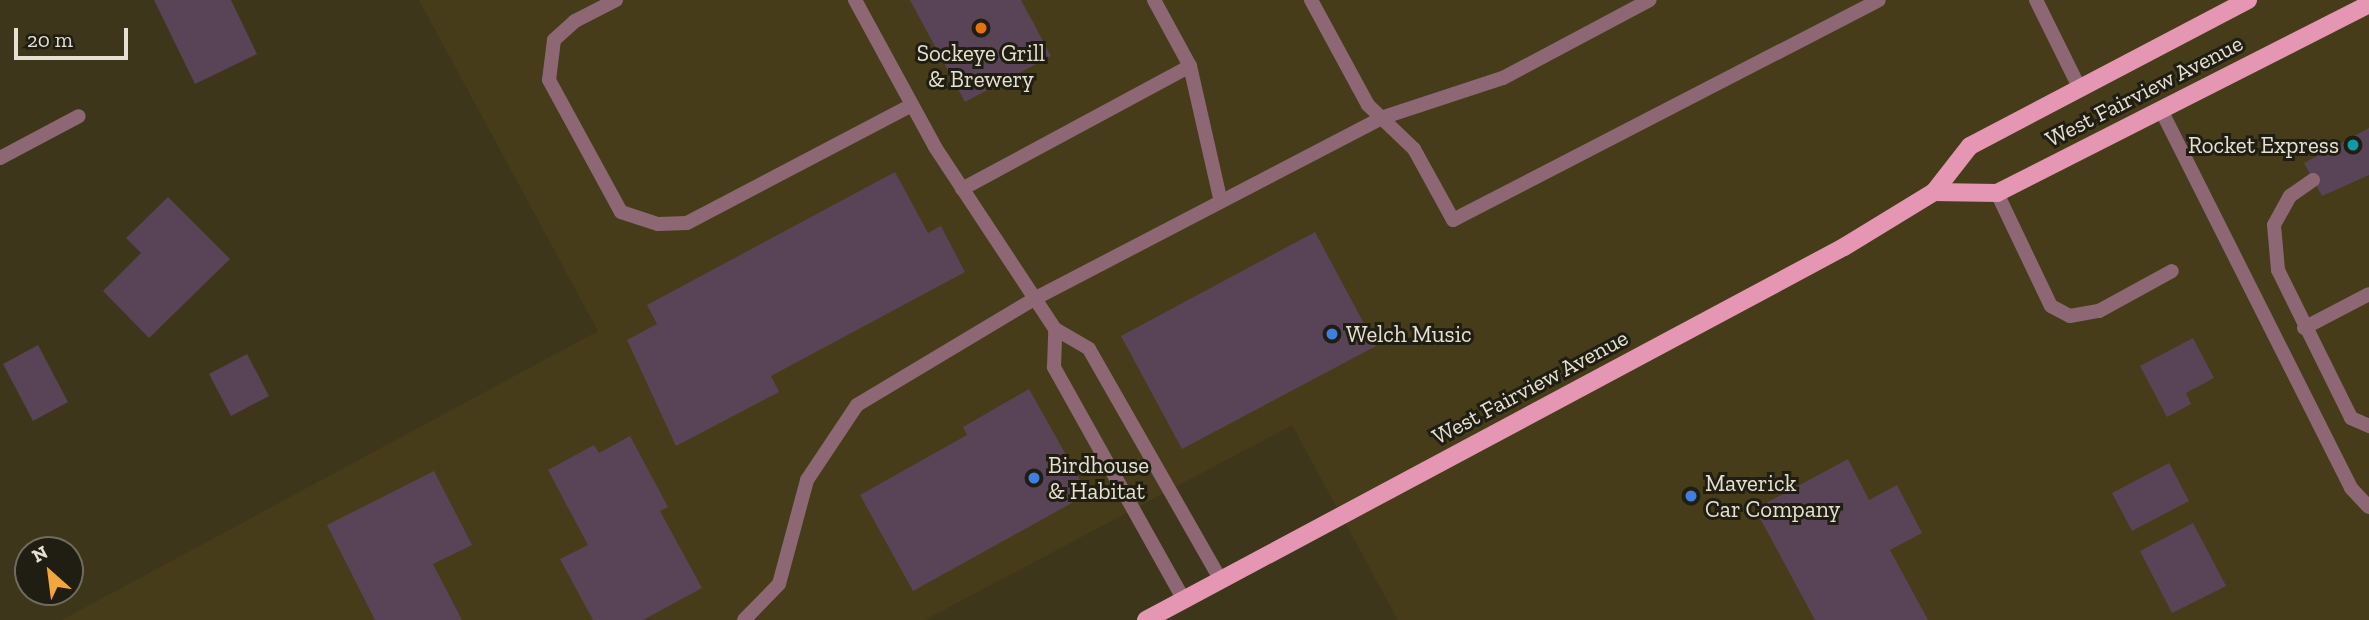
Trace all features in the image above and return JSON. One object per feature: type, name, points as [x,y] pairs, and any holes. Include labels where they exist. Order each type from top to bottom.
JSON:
[{"type":"main road","name":"West Fairview Avenue","points":[[1146,620],[1844,247],[1934,192],[1970,146],[2248,0]]},
{"type":"main road","name":"West Fairview Avenue","points":[[1934,192],[1997,193],[2369,4]]},
{"type":"street","points":[[616,0],[575,21],[554,40],[549,80],[621,212],[658,224],[687,223],[912,105]]},
{"type":"street","points":[[855,0],[912,105],[962,189],[1034,299],[1055,329],[1089,349],[1220,579]]},
{"type":"street","points":[[1154,0],[1190,66],[1220,202]]},
{"type":"street","points":[[1311,0],[1368,105],[1414,149],[1453,220],[1879,0]]},
{"type":"street","points":[[744,620],[779,584],[807,480],[857,405],[1034,299],[1381,118],[1503,78],[1650,0]]},
{"type":"street","points":[[2036,0],[2078,87]]},
{"type":"street","points":[[962,189],[1190,66]]},
{"type":"street","points":[[2161,110],[2351,488],[2369,507]]},
{"type":"street","points":[[0,158],[79,116]]},
{"type":"street","points":[[2313,180],[2290,196],[2274,225],[2278,270],[2304,328],[2351,418],[2369,426]]},
{"type":"street","points":[[1997,193],[2045,296],[2070,316],[2099,311],[2172,271]]},
{"type":"street","points":[[2304,328],[2369,294]]},
{"type":"street","points":[[1055,329],[1054,368],[1184,600]]},
{"type":"shaded area","points":[[419,0],[2369,0],[2369,620],[1398,620],[1292,425],[925,620],[62,620],[598,331]]},
{"type":"building","points":[[154,0],[231,0],[257,54],[195,84]]},
{"type":"building","name":"Sockeye Grill & Brewery","points":[[910,0],[1021,0],[1051,56],[965,102]]},
{"type":"building","name":"Rocket Express","points":[[2369,128],[2369,175],[2322,196],[2304,163]]},
{"type":"building","points":[[895,172],[928,233],[941,226],[965,272],[771,376],[779,392],[676,446],[627,340],[657,324],[647,305]]},
{"type":"building","points":[[168,197],[230,259],[149,338],[103,291],[141,253],[126,238]]},
{"type":"building","points":[[1315,232],[1376,346],[1182,449],[1121,336]]},
{"type":"building","points":[[2193,338],[2214,378],[2186,393],[2191,404],[2167,417],[2140,366]]},
{"type":"building","points":[[38,345],[68,402],[33,421],[3,364]]},
{"type":"building","points":[[247,354],[269,396],[231,416],[209,374]]},
{"type":"building","points":[[1029,389],[1088,494],[913,591],[860,495],[967,435],[963,427]]},
{"type":"building","points":[[630,436],[668,507],[660,511],[702,588],[643,620],[593,620],[560,559],[588,545],[548,470],[594,445],[599,453]]},
{"type":"building","points":[[1848,459],[1869,500],[1897,485],[1922,533],[1890,550],[1928,620],[1815,620],[1755,509]]},
{"type":"building","points":[[2169,463],[2189,501],[2132,531],[2112,493]]},
{"type":"building","points":[[434,471],[472,545],[433,564],[462,620],[375,620],[327,525]]},
{"type":"building","points":[[2193,523],[2226,586],[2172,613],[2140,551]]},
{"type":"place","name":"Sockeye Grill & Brewery","points":[[981,28]]},
{"type":"place","name":"Rocket Express","points":[[2353,145]]},
{"type":"place","name":"Welch Music","points":[[1332,334]]},
{"type":"place","name":"Birdhouse & Habitat","points":[[1034,478]]},
{"type":"place","name":"Maverick Car Company","points":[[1691,496]]}]
